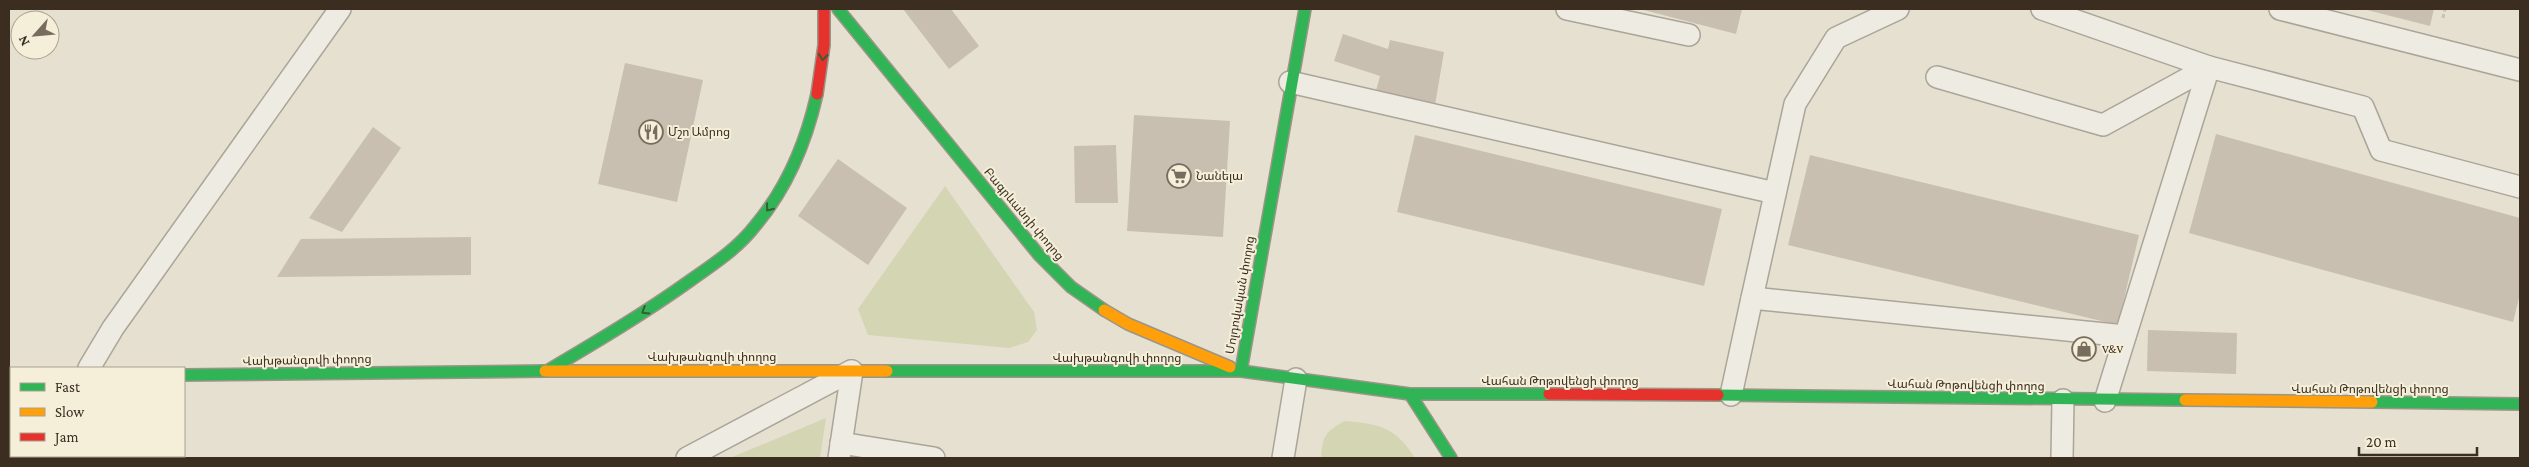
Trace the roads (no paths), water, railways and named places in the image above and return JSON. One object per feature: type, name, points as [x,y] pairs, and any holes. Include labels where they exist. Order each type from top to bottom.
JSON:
[{"type":"street","points":[[546,371],[662,301],[716,262],[753,229],[770,207],[796,164],[806,140],[821,80],[826,36],[824,9]]},
{"type":"street","name":"Բագրևանդի փողոց","points":[[838,9],[1039,255],[1071,287],[1128,324],[1241,371]]},
{"type":"street","name":"Մոլդովական փողոց","points":[[1305,9],[1290,82],[1241,371],[1410,394]]},
{"type":"street","name":"Վախթանգովի փողոց","points":[[185,375],[546,371],[1241,371]]},
{"type":"street","points":[[1410,394],[1451,458]]},
{"type":"street","name":"Վահան Թոթովենցի փողոց","points":[[1410,394],[1731,395],[2105,401],[2520,404]]},
{"type":"lane","points":[[90,367],[113,328],[340,9]]},
{"type":"lane","points":[[1567,9],[1689,36]]},
{"type":"lane","points":[[1731,395],[1795,104],[1836,38],[1898,9]]},
{"type":"lane","points":[[2042,9],[2209,68],[2363,106],[2381,150],[2520,187]]},
{"type":"lane","points":[[2280,9],[2520,70]]},
{"type":"lane","points":[[1937,77],[2103,125],[2209,68]]},
{"type":"lane","points":[[2105,401],[2209,68]]},
{"type":"lane","points":[[1290,82],[1775,194]]},
{"type":"lane","points":[[1752,298],[2125,336]]},
{"type":"lane","points":[[852,371],[840,450],[934,458]]},
{"type":"lane","points":[[687,458],[852,371]]},
{"type":"lane","points":[[1283,458],[1296,379]]},
{"type":"lane","points":[[2062,458],[2064,400]]},
{"type":"place","name":"Մշո Ամրոց","points":[[651,132]]},
{"type":"place","name":"Նանելա","points":[[1179,176]]},
{"type":"place","name":"V&V","points":[[2084,349]]}]
